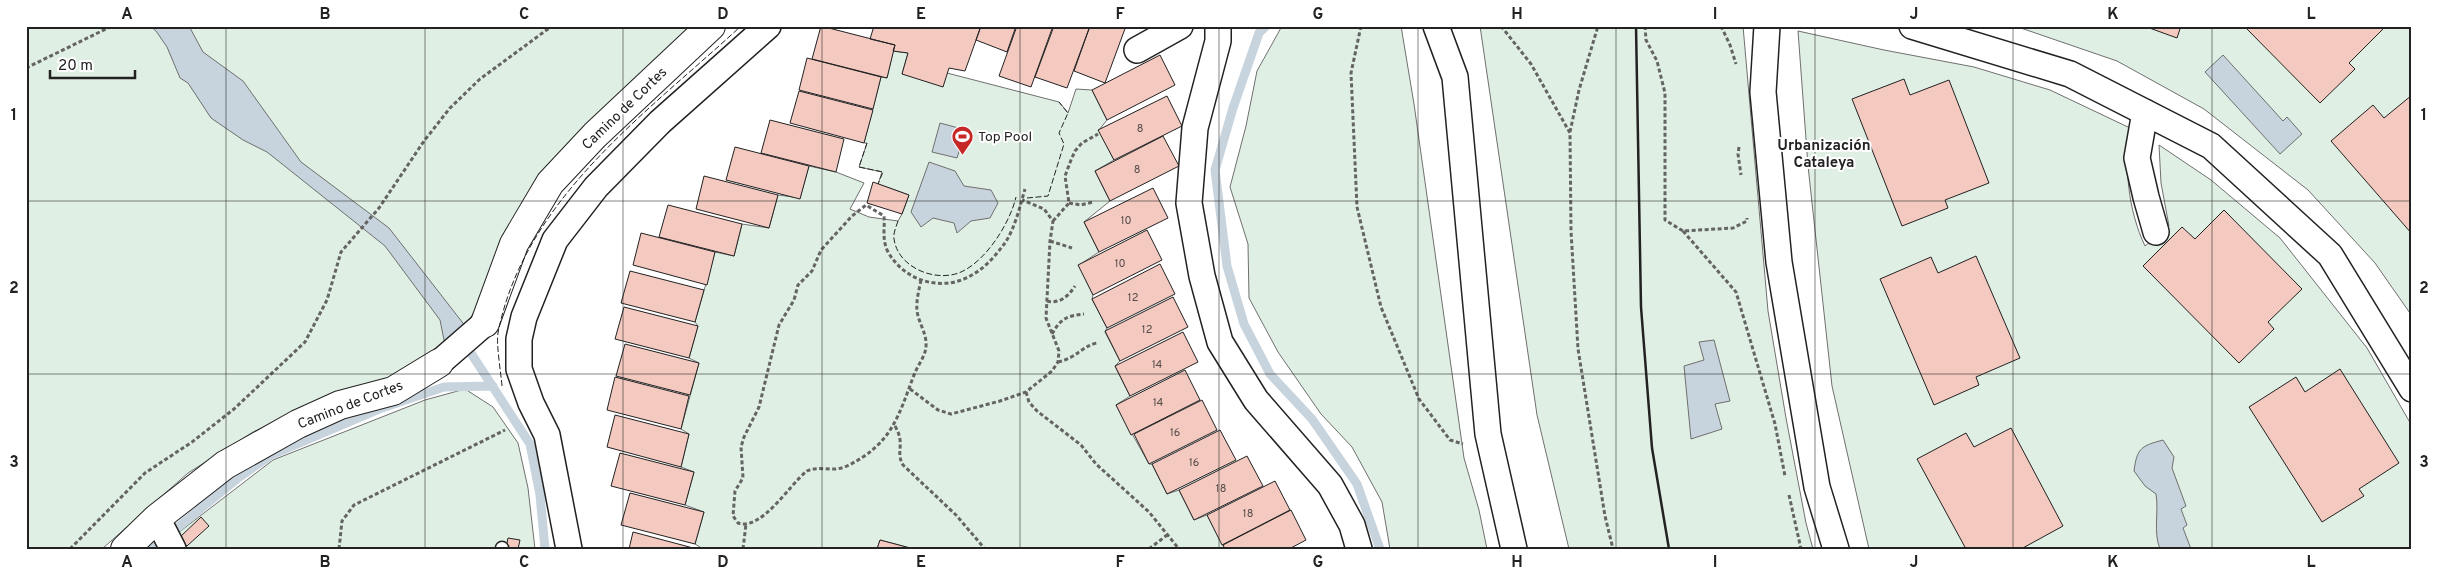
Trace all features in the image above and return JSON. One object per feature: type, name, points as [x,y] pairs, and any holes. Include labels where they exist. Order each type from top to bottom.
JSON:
[{"type":"street","name":"Camino de Cortes","points":[[125,549],[157,518],[224,465],[298,424],[340,405],[393,391],[439,363],[485,323],[514,244],[550,183],[595,135],[711,26]]},
{"type":"street","points":[[570,549],[547,435],[531,403],[519,369],[519,339],[524,317],[555,240],[596,187],[660,122],[768,26]]},
{"type":"street","points":[[1137,50],[1180,26]]},
{"type":"street","points":[[1218,26],[1218,41],[1195,128],[1189,203],[1202,276],[1220,342],[1256,400],[1330,485],[1352,525],[1359,549]]},
{"type":"street","points":[[1436,26],[1455,77],[1488,434],[1514,549]]},
{"type":"street","points":[[1767,26],[1763,92],[1779,262],[1817,487],[1836,549]]},
{"type":"street","points":[[1912,26],[2070,74],[2211,146],[2330,255],[2412,388]]},
{"type":"street","points":[[2144,112],[2137,158],[2156,232]]},
{"type":"street","points":[[157,518],[172,549]]},
{"type":"path","points":[[26,68],[112,26]]},
{"type":"path","points":[[70,549],[145,473],[192,442],[234,408],[306,342],[327,300],[341,252],[349,241],[360,233],[379,208],[424,141],[450,108],[480,79],[552,26]]},
{"type":"path","points":[[1361,26],[1351,73],[1357,207],[1381,307],[1419,399],[1450,440],[1492,453]]},
{"type":"path","points":[[1501,26],[1532,64],[1570,133]]},
{"type":"path","points":[[1598,26],[1579,90],[1570,133],[1571,232],[1578,349],[1605,516],[1613,549]]},
{"type":"path","points":[[1645,26],[1646,40],[1657,61],[1665,93],[1665,220],[1683,231],[1736,292],[1775,424],[1786,480]]},
{"type":"path","points":[[1721,26],[1730,45],[1737,70]]},
{"type":"path","points":[[1069,203],[1065,176],[1071,160],[1075,151],[1082,144],[1098,134]]},
{"type":"path","points":[[1741,138],[1738,154],[1743,181]]},
{"type":"path","points":[[920,280],[917,310],[926,345],[895,426],[884,439],[846,467],[836,470],[812,469],[807,471],[760,518],[746,524],[738,523],[733,516],[735,492],[743,478],[741,447],[744,437],[759,407],[780,325],[794,300],[798,285],[812,271],[821,250],[852,216],[866,205],[884,216],[883,233],[886,248],[894,261],[907,274],[920,280],[938,284],[954,282],[972,276],[987,264],[1006,241],[1025,189]]},
{"type":"path","points":[[1022,200],[1044,209],[1053,221]]},
{"type":"path","points":[[1069,203],[1081,205],[1093,202]]},
{"type":"path","points":[[910,389],[938,410],[951,414],[1000,402],[1026,392],[1052,371],[1058,362],[1059,351],[1046,318],[1050,241],[1053,221],[1069,203]]},
{"type":"path","points":[[1683,231],[1732,228],[1746,221],[1747,214]]},
{"type":"path","points":[[1050,241],[1072,248]]},
{"type":"path","points":[[1046,301],[1055,303],[1064,298],[1075,286]]},
{"type":"path","points":[[1052,334],[1065,317],[1084,314]]},
{"type":"path","points":[[1058,362],[1075,357],[1087,347],[1098,343]]},
{"type":"path","points":[[1026,392],[1029,402],[1037,411],[1081,445],[1096,464],[1149,512],[1179,549]]},
{"type":"path","points":[[895,426],[902,441],[899,456],[903,465],[956,515],[985,549]]},
{"type":"path","points":[[339,549],[342,521],[354,505],[506,430]]},
{"type":"path","points":[[1788,489],[1801,549]]},
{"type":"path","points":[[743,549],[746,524]]},
{"type":"path","points":[[1150,549],[1167,535]]},
{"type":"green space","points":[[26,26],[702,26],[550,164],[466,327],[445,345],[386,383],[322,401],[253,432],[188,473],[102,549],[26,549]]},
{"type":"green space","points":[[1282,26],[1401,26],[1414,104],[1464,458],[1479,510],[1487,549],[1390,549],[1382,502],[1352,447],[1321,414],[1278,352],[1249,298],[1248,244],[1230,187],[1246,126],[1257,71]]},
{"type":"green space","points":[[1480,26],[1743,26],[1768,311],[1786,418],[1806,523],[1813,549],[1569,549],[1537,415]]},
{"type":"green space","points":[[2015,26],[2412,26],[2412,316],[2375,263],[2308,190],[2204,109],[2117,61]]},
{"type":"green space","points":[[1798,31],[1974,67],[2050,90],[2130,128],[2127,158],[2129,188],[2135,218],[2145,246],[2169,226],[2161,183],[2159,145],[2211,180],[2280,238],[2367,348],[2412,426],[2412,549],[1869,549],[1832,386],[1808,166]]},
{"type":"green space","points":[[893,51],[908,53],[902,74],[947,73],[1059,102],[1068,113],[1076,89],[1092,90],[1107,120],[1099,130],[1114,160],[1095,171],[1110,201],[1084,222],[1099,252],[1079,265],[1093,295],[1092,299],[1107,328],[1105,332],[1120,361],[1115,366],[1130,396],[1116,405],[1149,464],[1152,464],[1167,494],[1179,490],[1194,520],[1207,515],[1225,549],[914,549],[880,540],[877,549],[703,549],[695,544],[704,512],[685,505],[694,472],[681,467],[689,434],[681,429],[699,363],[689,358],[698,326],[695,322],[715,252],[734,256],[742,224],[769,228],[778,195],[800,198],[809,166],[836,172],[864,183],[850,209],[869,217],[898,221],[909,195],[878,184],[882,172],[859,167],[867,143],[864,143],[881,77],[887,78]]},
{"type":"green space","points":[[465,389],[493,407],[518,443],[528,488],[535,549],[181,549],[174,536],[273,460],[425,400]]},
{"type":"shaded area","points":[[150,26],[189,26],[203,52],[243,81],[301,162],[389,228],[466,327],[445,345],[440,320],[385,246],[267,152],[243,140],[211,118],[188,83],[180,78],[167,47],[156,31]]},
{"type":"shaded area","points":[[2223,55],[2283,121],[2287,117],[2302,134],[2280,154],[2205,72]]},
{"type":"shaded area","points":[[940,123],[966,130],[957,158],[932,152]]},
{"type":"shaded area","points":[[929,162],[955,171],[964,186],[991,190],[998,203],[990,218],[971,221],[957,233],[954,223],[933,218],[921,227],[911,212]]},
{"type":"shaded area","points":[[1714,340],[1730,401],[1715,404],[1722,429],[1691,439],[1684,366],[1704,360],[1699,342]]},
{"type":"shaded area","points":[[2163,440],[2174,457],[2172,468],[2186,506],[2181,509],[2187,525],[2183,528],[2191,549],[2160,549],[2156,529],[2156,494],[2145,486],[2134,471],[2141,449]]},
{"type":"building","points":[[821,26],[895,45],[887,78],[812,59]]},
{"type":"building","points":[[874,26],[981,26],[965,71],[949,68],[943,87],[902,74],[908,53],[893,51],[895,45],[870,39]]},
{"type":"building","points":[[981,26],[1016,26],[1007,52],[976,40]]},
{"type":"building","points":[[1017,26],[1053,26],[1031,87],[999,76]]},
{"type":"building","points":[[1054,26],[1090,26],[1067,88],[1035,77]]},
{"type":"building","points":[[1090,26],[1126,26],[1105,83],[1074,71]]},
{"type":"building","points":[[2144,26],[2181,26],[2177,38]]},
{"type":"building","points":[[2244,26],[2380,26],[2383,29],[2349,63],[2355,69],[2320,103]]},
{"type":"building","points":[[1160,55],[1175,85],[1107,120],[1092,90]]},
{"type":"building","points":[[807,58],[881,77],[873,109],[799,90]]},
{"type":"building","points":[[1904,79],[1910,95],[1949,80],[1989,183],[1945,200],[1948,208],[1902,226],[1852,99]]},
{"type":"building","points":[[799,91],[873,110],[864,143],[790,123]]},
{"type":"building","points":[[2412,95],[2412,234],[2331,141],[2373,105],[2384,118]]},
{"type":"building","points":[[1167,96],[1182,126],[1114,160],[1098,130]]},
{"type":"building","points":[[770,120],[844,139],[836,172],[761,153]]},
{"type":"building","points":[[1163,136],[1179,166],[1110,201],[1095,171]]},
{"type":"building","points":[[735,147],[809,166],[800,199],[726,180]]},
{"type":"building","points":[[704,176],[778,195],[769,228],[696,209]]},
{"type":"building","points":[[873,182],[909,195],[902,214],[867,203]]},
{"type":"building","points":[[1153,188],[1168,218],[1099,252],[1084,222]]},
{"type":"building","points":[[668,205],[742,224],[734,256],[659,237]]},
{"type":"building","points":[[2224,210],[2302,289],[2268,322],[2274,329],[2239,363],[2143,266],[2182,227],[2195,239]]},
{"type":"building","points":[[1147,230],[1162,260],[1093,295],[1078,265]]},
{"type":"building","points":[[641,233],[715,252],[707,285],[633,265]]},
{"type":"building","points":[[1976,256],[2020,358],[1976,377],[1979,385],[1934,405],[1880,279],[1931,257],[1938,273]]},
{"type":"building","points":[[1160,264],[1175,294],[1107,328],[1092,299]]},
{"type":"building","points":[[630,271],[704,290],[695,322],[621,303]]},
{"type":"building","points":[[1173,297],[1188,327],[1120,361],[1105,331]]},
{"type":"building","points":[[624,307],[698,326],[689,358],[615,339]]},
{"type":"building","points":[[1183,332],[1198,362],[1130,396],[1115,366]]},
{"type":"building","points":[[625,344],[699,363],[690,395],[616,376]]},
{"type":"building","points":[[2340,369],[2399,463],[2359,489],[2364,496],[2322,522],[2249,407],[2296,377],[2305,392]]},
{"type":"building","points":[[1185,370],[1200,400],[1131,435],[1116,405]]},
{"type":"building","points":[[615,377],[689,396],[681,429],[607,410]]},
{"type":"building","points":[[1202,400],[1217,430],[1149,464],[1134,434]]},
{"type":"building","points":[[615,415],[689,434],[681,467],[607,447]]},
{"type":"building","points":[[2011,428],[2063,526],[2021,549],[1966,549],[1917,459],[1966,433],[1974,447]]},
{"type":"building","points":[[1220,430],[1236,460],[1167,494],[1152,464]]},
{"type":"building","points":[[620,453],[694,472],[685,505],[611,486]]},
{"type":"building","points":[[1247,456],[1263,486],[1194,520],[1179,490]]},
{"type":"building","points":[[1275,481],[1290,510],[1222,545],[1207,515]]},
{"type":"building","points":[[630,493],[704,512],[695,544],[621,525]]},
{"type":"building","points":[[1291,510],[1306,540],[1289,549],[1225,549],[1223,545]]},
{"type":"building","points":[[201,517],[209,526],[187,546],[179,538]]},
{"type":"building","points":[[633,532],[697,549],[629,549]]},
{"type":"building","points":[[508,538],[520,540],[518,549],[506,548]]},
{"type":"building","points":[[880,540],[914,549],[877,549]]},
{"type":"waterway","points":[[1266,26],[1259,33],[1233,108],[1215,170],[1227,266],[1244,324],[1270,374],[1312,419],[1357,484],[1380,549]]},
{"type":"waterway","points":[[465,344],[530,444],[540,495],[545,549]]},
{"type":"waterway","points":[[176,529],[238,478],[271,455],[379,409],[444,387],[493,386]]},
{"type":"waterway","points":[[149,549],[153,545]]},
{"type":"fence","points":[[502,386],[498,333],[512,285],[534,241],[562,200],[594,162],[630,126],[741,26]]},
{"type":"fence","points":[[1027,198],[1048,196],[1064,144],[1059,133],[1068,113],[1059,102]]},
{"type":"fence","points":[[867,143],[859,167],[883,172],[878,184]]},
{"type":"fence","points":[[898,221],[894,239],[897,249],[903,258],[910,265],[930,274],[951,275],[970,267],[988,250],[1003,229],[1016,197]]},
{"type":"wall","points":[[1636,26],[1641,307],[1652,448],[1669,549]]},
{"type":"place","name":"Top Pool","points":[[962,155]]},
{"type":"district","name":"Urbanización Cataleya","points":[[1824,154]]}]
